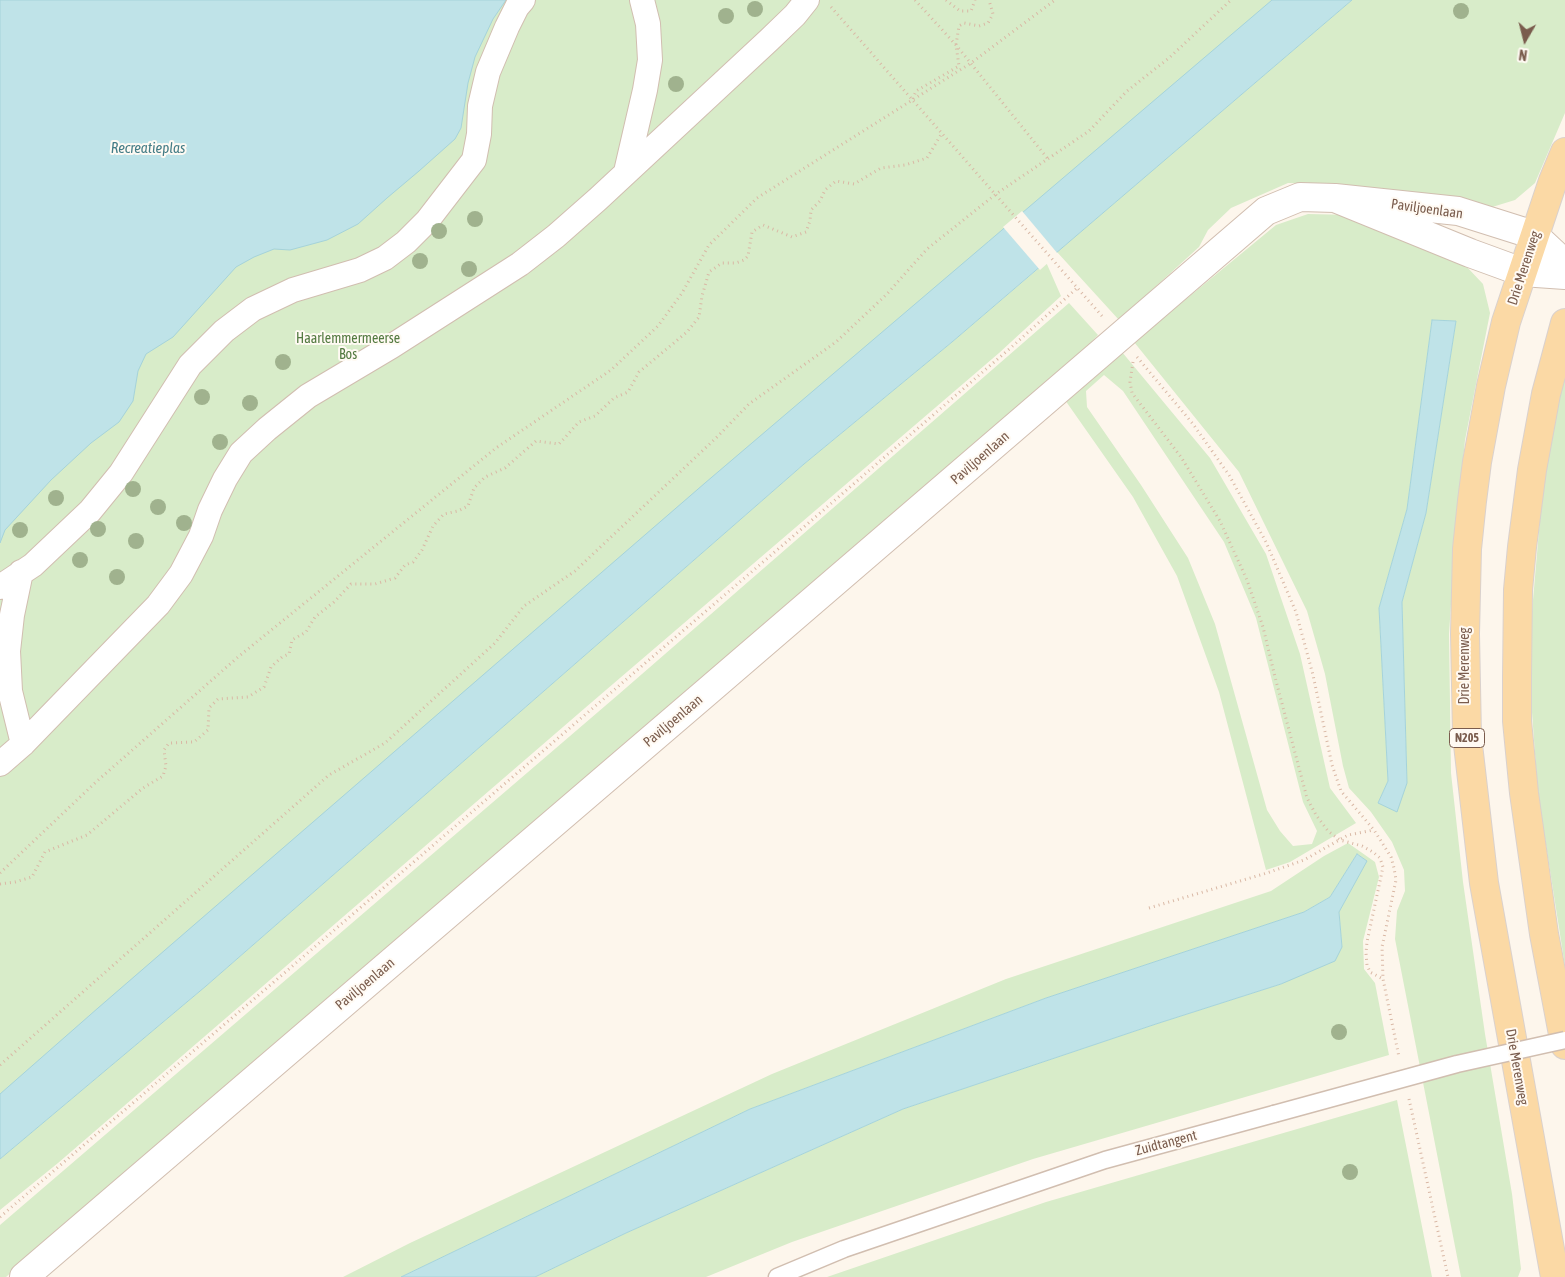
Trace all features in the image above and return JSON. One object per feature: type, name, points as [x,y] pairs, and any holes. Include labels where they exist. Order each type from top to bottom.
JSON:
[{"type":"main road","name":"Drie Merenweg","points":[[1555,1277],[1485,891],[1467,736],[1465,634],[1467,549],[1477,462],[1491,386],[1506,322],[1534,235],[1565,152]]},
{"type":"main road","points":[[1565,323],[1546,394],[1532,470],[1522,547],[1518,590],[1517,721],[1544,934],[1565,1045]]},
{"type":"street","points":[[0,587],[33,565],[90,511],[121,473],[190,364],[224,331],[253,309],[293,290],[360,270],[385,258],[406,242],[427,221],[474,160],[479,134],[480,106],[488,72],[507,27],[523,0]]},
{"type":"street","points":[[626,172],[650,60],[648,24],[642,0]]},
{"type":"street","points":[[0,764],[22,744],[158,605],[181,574],[201,536],[210,510],[225,479],[241,453],[308,396],[400,341],[520,264],[556,236],[769,40],[795,15],[807,0]]},
{"type":"street","name":"Paviljoenlaan","points":[[24,1277],[1128,346],[1266,211],[1300,197],[1336,198],[1458,212],[1534,235],[1565,264]]},
{"type":"street","name":"Paviljoenlaan","points":[[1336,198],[1470,253],[1522,272],[1565,275]]},
{"type":"street","points":[[21,572],[12,615],[8,651],[10,691],[22,744]]},
{"type":"lane","name":"Zuidtangent","points":[[777,1277],[844,1248],[1106,1160],[1458,1064],[1565,1040]]},
{"type":"path","points":[[825,0],[1058,265],[1194,424],[1229,475],[1266,542],[1296,612],[1313,675],[1332,765],[1341,791],[1374,830],[1391,857],[1394,868],[1396,880],[1382,947],[1383,979],[1400,1057]]},
{"type":"path","points":[[915,0],[956,45],[1048,159]]},
{"type":"path","points":[[946,0],[960,10],[971,11],[975,0]]},
{"type":"path","points":[[913,100],[916,91],[959,66],[956,45],[959,26],[964,23],[979,26],[988,23],[994,14],[989,0]]},
{"type":"path","points":[[0,873],[96,782],[238,656],[496,448],[611,370],[658,326],[682,293],[709,245],[757,198],[971,63],[1055,0]]},
{"type":"path","points":[[0,1065],[329,776],[385,743],[495,643],[524,606],[575,571],[709,445],[749,404],[836,342],[887,294],[927,249],[996,194],[1089,130],[1127,91],[1169,58],[1231,0]]},
{"type":"path","points":[[0,884],[32,877],[45,852],[87,836],[143,788],[163,776],[166,766],[164,750],[169,743],[194,742],[208,730],[209,708],[218,699],[248,697],[264,687],[271,667],[282,657],[289,654],[292,640],[306,632],[315,617],[334,602],[351,584],[375,584],[395,578],[405,565],[413,562],[422,550],[433,526],[444,514],[458,511],[468,506],[474,488],[485,477],[505,468],[536,440],[559,444],[579,422],[595,416],[614,398],[628,392],[639,372],[687,332],[698,317],[702,296],[710,272],[722,263],[744,260],[748,256],[752,232],[763,225],[792,237],[806,232],[810,222],[811,210],[820,201],[825,190],[836,181],[854,184],[881,168],[905,165],[927,158],[942,133]]},
{"type":"path","points":[[0,1217],[827,507],[1077,288]]},
{"type":"path","points":[[1128,346],[1132,393],[1181,458],[1220,521],[1247,580],[1263,626],[1307,798],[1316,815],[1328,831],[1340,840],[1362,846],[1380,858],[1383,867],[1366,953],[1370,972],[1383,979]]},
{"type":"path","points":[[1149,908],[1267,874],[1304,860],[1348,835],[1374,830]]},
{"type":"path","points":[[1408,1096],[1448,1277]]},
{"type":"green space","name":"Haarlemmermeerse Bos","points":[[0,0],[1289,0],[0,1101]]},
{"type":"green space","points":[[1352,0],[1565,0],[1565,113],[1535,183],[1515,200],[1489,208],[1337,184],[1288,183],[1231,208],[1208,230],[1199,247],[1119,320],[1057,252]]},
{"type":"green space","points":[[1308,214],[1351,215],[1466,266],[1483,284],[1490,313],[1465,440],[1455,546],[1449,634],[1451,773],[1463,882],[1485,1034],[1512,1194],[1521,1269],[1518,1277],[1461,1277],[1395,939],[1397,911],[1405,891],[1404,870],[1392,842],[1371,812],[1349,788],[1325,674],[1307,611],[1239,472],[1134,342],[1276,225]],"holes":[[[1432,320],[1456,321],[1426,513],[1402,602],[1407,783],[1378,803],[1388,781],[1379,608],[1407,509]]]},
{"type":"green space","points":[[1046,262],[1061,296],[999,353],[58,1163],[0,1210],[0,1159],[206,986],[804,464]]},
{"type":"green space","points":[[1069,303],[1098,335],[1087,347],[6,1277],[0,1277],[0,1225],[619,694]]},
{"type":"green space","points":[[1122,352],[1210,458],[1266,554],[1300,654],[1330,788],[1356,823],[1290,862],[1266,870],[1219,692],[1177,576],[1133,497],[1065,400]],"holes":[[[1104,375],[1123,391],[1224,542],[1256,618],[1303,802],[1317,831],[1312,844],[1293,846],[1280,831],[1267,810],[1215,624],[1188,558],[1141,485],[1087,407],[1086,391]]]},
{"type":"green space","points":[[1565,375],[1565,966],[1538,794],[1528,658],[1545,461]]},
{"type":"green space","points":[[1348,843],[1375,862],[1379,877],[1363,941],[1364,969],[1375,983],[1389,1055],[1033,1159],[792,1242],[706,1277],[535,1277],[626,1233],[903,1109],[1281,984],[1342,947],[1339,912],[1366,861],[1357,854],[1330,897],[1304,912],[1046,998],[750,1109],[401,1277],[343,1277],[410,1243],[772,1074],[1006,979],[1271,891],[1324,856]]},
{"type":"green space","points":[[1397,1100],[1432,1277],[827,1277],[1046,1202]]},
{"type":"water","name":"Recreatieplas","points":[[0,0],[506,0],[493,19],[475,57],[468,83],[461,128],[455,139],[358,224],[327,240],[290,250],[274,249],[236,267],[173,337],[146,354],[138,371],[133,401],[119,422],[91,443],[51,480],[5,530],[0,543]]},
{"type":"water","points":[[1272,0],[1352,0],[952,342],[804,464],[206,986],[0,1159],[0,1094],[705,483]]},
{"type":"water","points":[[1432,320],[1456,321],[1426,513],[1402,602],[1407,783],[1397,812],[1378,803],[1388,781],[1379,608],[1407,509]]},
{"type":"water","points":[[1357,854],[1367,861],[1339,912],[1342,947],[1335,961],[1281,984],[903,1109],[626,1233],[535,1277],[401,1277],[750,1109],[1046,998],[1304,912],[1330,897]]},
{"type":"pier","points":[[1022,211],[1058,254],[1040,270],[1003,227]]}]
